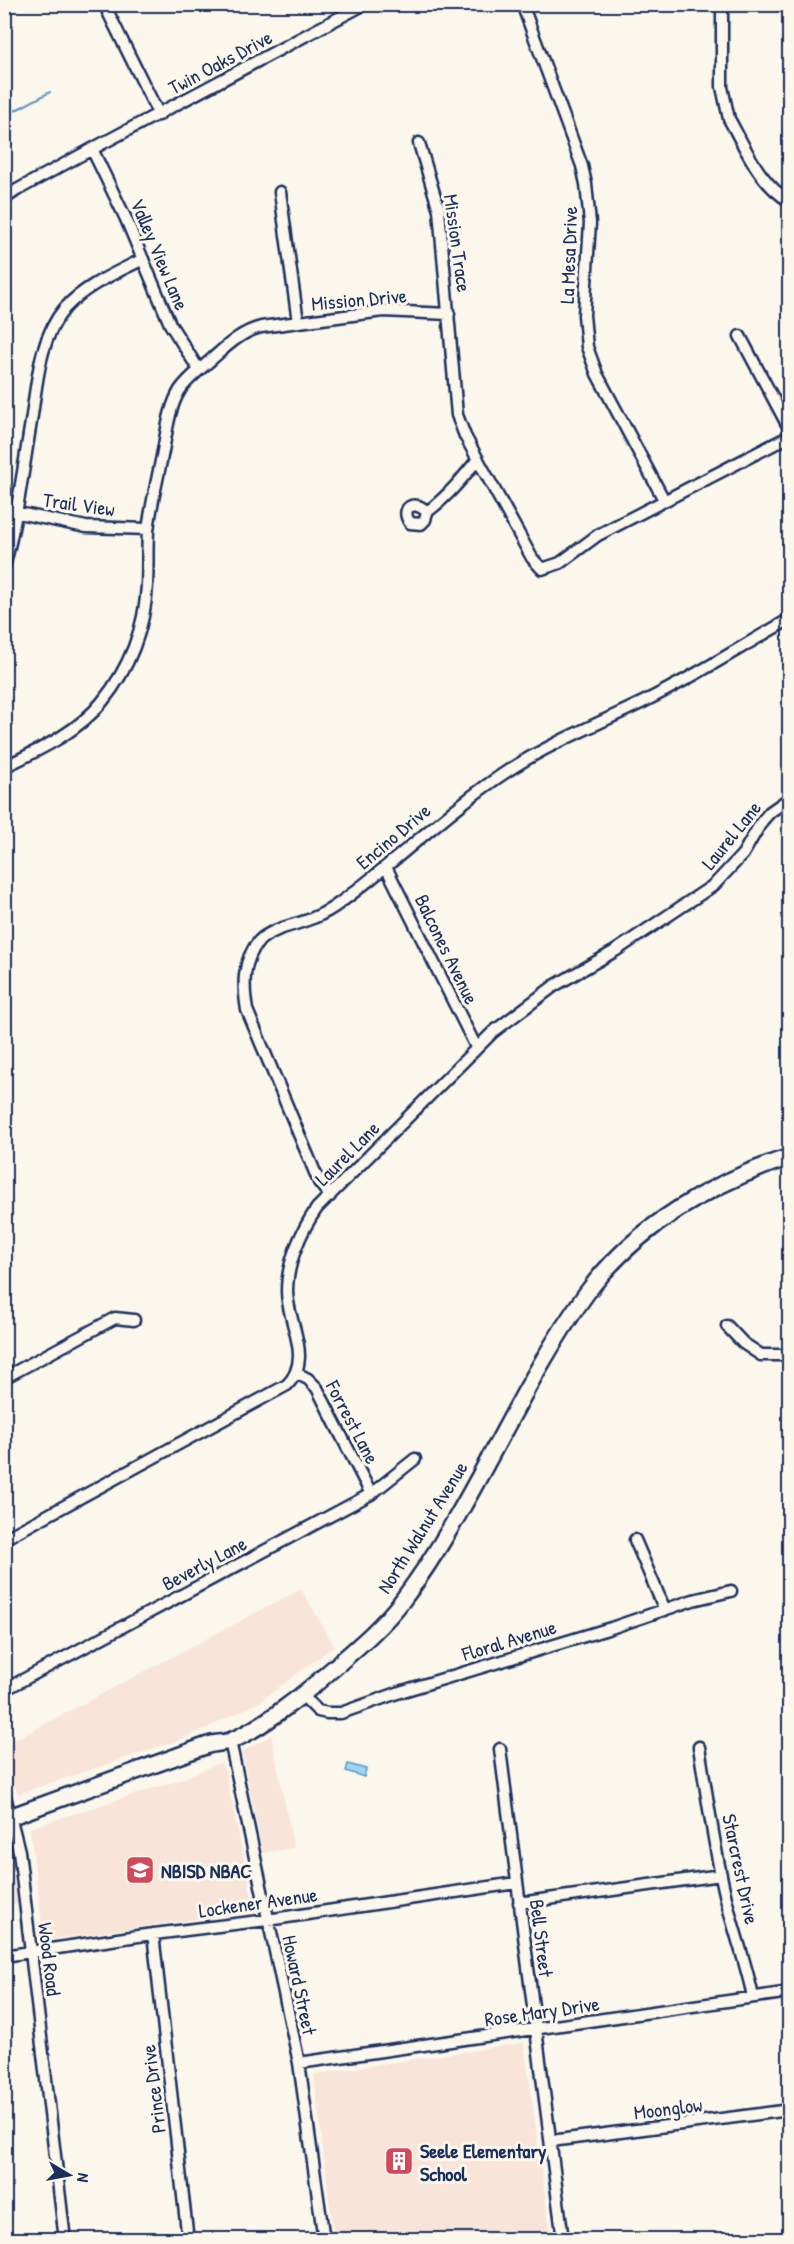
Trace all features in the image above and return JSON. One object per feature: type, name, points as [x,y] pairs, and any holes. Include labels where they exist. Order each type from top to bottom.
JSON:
[{"type":"main road","name":"North Walnut Avenue","points":[[8,1818],[208,1745],[230,1741],[302,1695],[344,1660],[382,1623],[415,1583],[441,1543],[553,1343],[587,1293],[607,1270],[659,1222],[697,1197],[740,1175],[789,1157]]},
{"type":"street","points":[[104,4],[159,115]]},
{"type":"street","name":"Twin Oaks Drive","points":[[4,199],[92,149],[364,4]]},
{"type":"street","name":"La Mesa Drive","points":[[522,4],[582,166],[586,184],[590,223],[584,315],[587,346],[597,374],[664,500]]},
{"type":"street","points":[[722,4],[722,87],[729,119],[765,179],[775,191],[789,201]]},
{"type":"street","name":"Mission Trace","points":[[419,143],[439,210],[449,314]]},
{"type":"street","name":"Valley View Lane","points":[[92,149],[143,259],[170,324],[199,370]]},
{"type":"street","points":[[280,192],[298,322]]},
{"type":"street","points":[[4,567],[10,511],[38,379],[51,330],[58,318],[81,293],[143,259]]},
{"type":"street","name":"Mission Drive","points":[[4,767],[81,723],[101,703],[117,680],[135,644],[144,613],[148,529],[172,406],[181,389],[199,370],[229,343],[249,330],[394,310],[449,314]]},
{"type":"street","points":[[449,314],[457,415],[465,436],[532,558],[542,569],[560,563],[598,535],[789,436]]},
{"type":"street","points":[[740,336],[789,430]]},
{"type":"street","points":[[428,512],[457,486],[478,459]]},
{"type":"street","name":"Trail View","points":[[10,511],[86,527],[148,529]]},
{"type":"street","name":"Encino Drive","points":[[330,1196],[322,1187],[314,1171],[247,1010],[243,989],[245,970],[260,941],[269,934],[324,914],[386,867],[442,819],[513,768],[676,685],[789,619]]},
{"type":"street","name":"Laurel Lane","points":[[296,1373],[299,1351],[288,1307],[288,1276],[305,1227],[317,1208],[476,1047],[555,986],[615,951],[714,885],[743,854],[762,821],[789,798]]},
{"type":"street","name":"Balcones Avenue","points":[[386,867],[476,1047]]},
{"type":"street","points":[[4,1378],[115,1318],[134,1320]]},
{"type":"street","points":[[727,1326],[743,1343],[761,1355],[789,1355]]},
{"type":"street","points":[[4,1539],[277,1391],[287,1385],[296,1373]]},
{"type":"street","name":"Forrest Lane","points":[[296,1373],[308,1379],[318,1389],[371,1494]]},
{"type":"street","name":"Beverly Lane","points":[[4,1690],[371,1494],[415,1459]]},
{"type":"street","points":[[635,1539],[665,1610]]},
{"type":"street","name":"Floral Avenue","points":[[302,1695],[318,1711],[341,1713],[693,1600],[731,1590]]},
{"type":"street","name":"Howard Street","points":[[230,1741],[299,2063],[324,2240]]},
{"type":"street","name":"Starcrest Drive","points":[[699,1747],[721,1875],[731,1920],[746,1961],[753,1997]]},
{"type":"street","name":"Bell Street","points":[[500,1749],[563,2240]]},
{"type":"street","name":"Wood Road","points":[[4,1792],[8,1818],[20,1851],[65,2240]]},
{"type":"street","points":[[519,1903],[721,1875]]},
{"type":"street","name":"Lockener Avenue","points":[[4,1956],[516,1883]]},
{"type":"street","name":"Prince Drive","points":[[153,1934],[188,2240]]},
{"type":"street","name":"Rose Mary Drive","points":[[299,2063],[789,1992]]},
{"type":"street","name":"Moonglow","points":[[550,2141],[789,2110]]},
{"type":"street","points":[[782,2240],[789,2235]]},
{"type":"shaded area","points":[[301,1589],[334,1646],[258,1703],[185,1738],[18,1794],[5,1765],[5,1745]]},
{"type":"shaded area","points":[[271,1735],[294,1848],[263,1853],[242,1752]]},
{"type":"shaded area","name":"NBISD NBAC","points":[[221,1762],[225,1771],[255,1911],[44,1940],[30,1828],[180,1780]]},
{"type":"shaded area","points":[[4,1837],[18,1904],[5,1906]]},
{"type":"shaded area","points":[[524,2043],[551,2239],[334,2239],[314,2074]]},
{"type":"water","points":[[348,1764],[366,1769],[364,1777],[346,1771]]},
{"type":"waterway","points":[[4,119],[50,92]]},
{"type":"place","name":"NBISD NBAC","points":[[140,1870]]},
{"type":"place","name":"Seele Elementary School","points":[[399,2161]]}]
